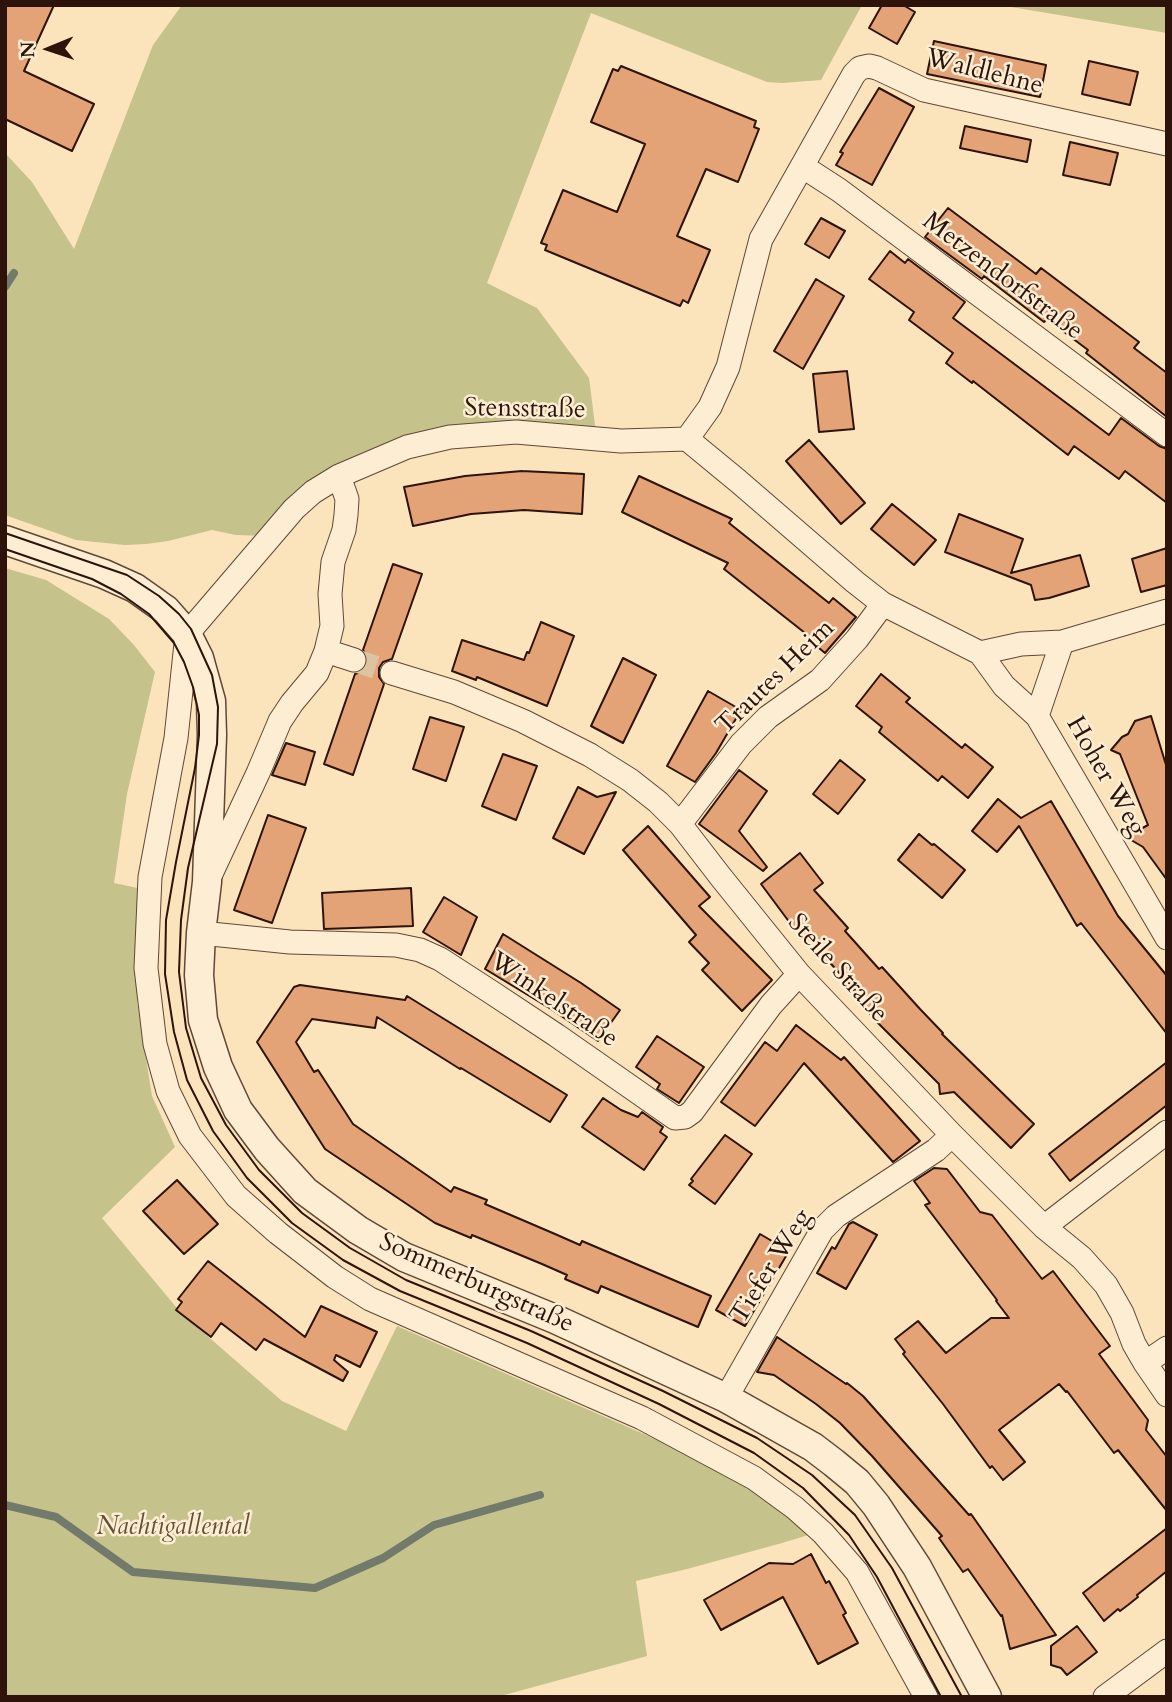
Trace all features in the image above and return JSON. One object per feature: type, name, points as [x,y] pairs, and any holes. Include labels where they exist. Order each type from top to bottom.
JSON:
[{"type":"street","name":"Waldlehne","points":[[802,166],[854,74],[860,68],[869,66],[924,90],[1167,144]]},
{"type":"street","name":"Metzendorfstraße","points":[[802,166],[839,190],[1167,435]]},
{"type":"street","points":[[802,166],[761,239],[728,367],[710,407],[687,439],[883,604],[980,653],[1004,685],[1037,716],[1062,642]]},
{"type":"street","name":"Stensstraße","points":[[187,634],[294,509],[313,492],[339,476],[407,447],[450,437],[516,432],[621,441],[687,439]]},
{"type":"street","points":[[207,882],[280,721],[317,673],[326,651],[332,626],[330,594],[333,562],[344,530],[346,514],[347,499],[339,476]]},
{"type":"street","name":"Sommerburgstraße","points":[[5,540],[135,588],[166,610],[187,634],[199,658],[211,701],[212,735],[207,882],[199,975],[203,1020],[218,1067],[238,1110],[267,1149],[305,1191],[358,1230],[404,1257],[555,1319],[726,1398],[813,1447],[834,1462],[857,1482],[876,1505],[917,1567],[987,1697]]},
{"type":"street","name":"Trautes Heim","points":[[680,824],[741,744],[768,717],[820,680],[857,639],[883,604]]},
{"type":"street","points":[[980,653],[1021,644],[1062,642],[1167,611]]},
{"type":"street","name":"Sommerburgstraße","points":[[187,634],[176,737],[150,877],[146,968],[155,1044],[168,1091],[190,1136],[236,1196],[335,1277],[370,1299],[642,1418],[754,1478],[795,1508],[823,1533],[857,1572],[926,1697]]},
{"type":"street","points":[[326,651],[354,660]]},
{"type":"street","name":"Steile Straße","points":[[392,673],[466,697],[523,721],[590,755],[658,802],[680,824],[799,974],[952,1135],[1044,1227],[1082,1258],[1106,1285],[1122,1313],[1134,1344],[1167,1395]]},
{"type":"street","name":"Hoher Weg","points":[[1037,716],[1167,938]]},
{"type":"street","points":[[176,737],[212,735]]},
{"type":"street","name":"Winkelstraße","points":[[201,933],[290,942],[396,945],[420,950],[440,959],[491,992],[675,1118],[685,1117],[692,1112],[771,1005],[799,974]]},
{"type":"street","points":[[1044,1227],[1167,1132]]},
{"type":"street","name":"Tiefer Weg","points":[[726,1398],[822,1230],[836,1216],[936,1150],[952,1135]]},
{"type":"street","points":[[1145,1363],[1167,1348]]},
{"type":"street","points":[[1105,1697],[1167,1651]]},
{"type":"green space","points":[[182,5],[862,5],[821,80],[782,83],[767,82],[591,13],[487,283],[537,308],[589,378],[596,433],[404,444],[268,536],[236,535],[212,530],[146,544],[125,545],[76,540],[5,515],[5,153],[32,182],[74,249],[153,45]]},
{"type":"green space","points":[[999,5],[1167,5],[1167,33]]},
{"type":"green space","name":"Nachtigallental","points":[[5,568],[46,580],[109,619],[155,672],[127,794],[114,883],[142,889],[137,1002],[152,1096],[175,1147],[102,1218],[181,1313],[282,1401],[346,1431],[397,1326],[749,1480],[815,1533],[636,1581],[647,1656],[497,1697],[5,1697]]},
{"type":"building","points":[[5,5],[54,5],[24,71],[94,104],[72,151],[5,119]]},
{"type":"building","points":[[882,5],[903,5],[915,12],[897,44],[869,28]]},
{"type":"building","points":[[934,41],[1046,65],[1040,97],[927,74]]},
{"type":"building","points":[[1089,61],[1138,72],[1130,105],[1082,94]]},
{"type":"building","points":[[621,66],[756,121],[754,127],[759,129],[738,182],[706,169],[677,236],[710,250],[688,303],[683,300],[680,306],[545,250],[547,245],[541,243],[563,190],[617,212],[645,144],[591,122],[613,69],[618,71]]},
{"type":"building","points":[[879,88],[914,107],[872,185],[836,165],[843,153],[840,152]]},
{"type":"building","points":[[965,126],[1031,140],[1027,162],[960,148]]},
{"type":"building","points":[[1070,142],[1118,153],[1110,185],[1063,175]]},
{"type":"building","points":[[948,208],[1036,274],[1041,268],[1139,342],[1134,348],[1167,373],[1167,417],[1047,319],[1044,322],[984,276],[982,279],[925,237]]},
{"type":"building","points":[[821,218],[845,231],[829,258],[805,244]]},
{"type":"building","points":[[890,251],[905,263],[908,259],[965,302],[953,318],[1109,435],[1121,418],[1167,449],[1167,503],[1125,471],[1119,479],[1074,446],[1068,455],[946,363],[953,353],[909,320],[914,312],[869,279]]},
{"type":"building","points":[[816,279],[844,296],[803,369],[774,351]]},
{"type":"building","points":[[847,371],[854,429],[819,432],[813,374]]},
{"type":"building","points":[[809,440],[865,503],[841,524],[786,461]]},
{"type":"building","points":[[522,471],[584,474],[582,514],[524,510],[471,514],[413,526],[404,487],[465,476]]},
{"type":"building","points":[[639,476],[732,519],[729,523],[829,603],[833,598],[856,617],[825,653],[803,635],[805,633],[724,569],[728,563],[622,512]]},
{"type":"building","points":[[892,504],[936,540],[914,565],[871,529]]},
{"type":"building","points":[[959,514],[1023,539],[1011,573],[1080,555],[1089,586],[1035,600],[1031,585],[945,552]]},
{"type":"building","points":[[1167,548],[1167,585],[1141,592],[1132,559]]},
{"type":"building","points":[[393,564],[422,574],[392,659],[383,662],[379,668],[379,677],[384,684],[353,775],[324,764],[355,674],[363,671],[367,665],[367,656],[363,650]]},
{"type":"building","points":[[541,622],[574,636],[547,706],[477,677],[476,680],[452,671],[462,640],[524,660]]},
{"type":"building","points":[[623,658],[656,675],[623,743],[591,726]]},
{"type":"building","points":[[881,674],[910,698],[906,702],[962,748],[965,744],[993,767],[968,798],[942,776],[938,781],[879,732],[882,727],[856,706]]},
{"type":"building","points":[[708,691],[741,710],[695,782],[667,766]]},
{"type":"building","points":[[1151,716],[1167,768],[1167,880],[1143,847],[1126,837],[1148,825],[1120,754],[1111,750],[1128,734],[1135,721]]},
{"type":"building","points":[[430,717],[464,727],[446,781],[413,769]]},
{"type":"building","points":[[286,743],[315,752],[305,785],[272,775]]},
{"type":"building","points":[[503,754],[537,766],[516,820],[482,806]]},
{"type":"building","points":[[840,760],[865,780],[838,814],[813,794]]},
{"type":"building","points":[[739,770],[767,791],[739,831],[767,867],[763,871],[699,824]]},
{"type":"building","points":[[578,787],[597,797],[616,792],[584,854],[553,838]]},
{"type":"building","points":[[998,799],[1021,818],[1051,801],[1118,916],[1167,976],[1167,1034],[1081,923],[1077,926],[1019,826],[997,852],[972,831]]},
{"type":"building","points":[[268,815],[306,828],[272,923],[234,910]]},
{"type":"building","points":[[648,826],[710,897],[699,906],[772,980],[742,1011],[702,970],[709,963],[689,942],[696,935],[623,850]]},
{"type":"building","points":[[919,834],[965,870],[942,898],[898,860]]},
{"type":"building","points":[[800,853],[823,883],[814,890],[848,928],[845,931],[879,969],[882,967],[942,1034],[1034,1124],[1011,1148],[954,1092],[940,1094],[939,1084],[878,1023],[852,993],[855,990],[793,927],[761,884]]},
{"type":"building","points":[[411,888],[413,926],[324,929],[322,893]]},
{"type":"building","points":[[444,897],[477,917],[461,955],[423,932]]},
{"type":"building","points":[[503,934],[620,1010],[598,1041],[485,969]]},
{"type":"building","points":[[300,985],[405,1000],[407,996],[567,1095],[550,1122],[377,1017],[375,1028],[312,1019],[296,1042],[314,1072],[318,1070],[353,1124],[451,1192],[454,1187],[487,1200],[485,1204],[580,1245],[582,1241],[711,1296],[698,1327],[601,1286],[598,1293],[565,1279],[567,1275],[542,1264],[435,1223],[325,1149],[257,1042],[294,987]]},
{"type":"building","points":[[796,1025],[841,1060],[844,1057],[920,1141],[893,1162],[804,1063],[755,1126],[721,1102],[765,1042],[777,1051]]},
{"type":"building","points":[[657,1036],[704,1067],[679,1103],[657,1089],[660,1084],[636,1067]]},
{"type":"building","points":[[1167,1062],[1167,1105],[1070,1181],[1049,1154]]},
{"type":"building","points":[[603,1098],[638,1117],[642,1112],[663,1127],[660,1132],[667,1137],[644,1170],[582,1127]]},
{"type":"building","points":[[725,1135],[752,1154],[715,1204],[689,1185]]},
{"type":"building","points":[[934,1168],[947,1169],[980,1212],[992,1215],[1042,1279],[1053,1271],[1110,1346],[1099,1354],[1148,1420],[1146,1430],[1167,1457],[1167,1511],[1118,1450],[1114,1453],[1059,1384],[999,1430],[1025,1462],[1003,1480],[992,1466],[990,1468],[903,1354],[905,1352],[895,1339],[918,1321],[946,1353],[991,1318],[1009,1318],[925,1205],[930,1203],[914,1181]]},
{"type":"building","points":[[177,1180],[218,1224],[184,1254],[143,1211]]},
{"type":"building","points":[[853,1222],[877,1235],[846,1289],[817,1273],[832,1247],[835,1249],[849,1224]]},
{"type":"building","points":[[760,1234],[789,1251],[745,1326],[716,1310]]},
{"type":"building","points":[[208,1261],[305,1337],[321,1306],[377,1332],[360,1367],[336,1355],[334,1360],[348,1372],[343,1381],[264,1339],[256,1350],[221,1323],[211,1337],[176,1310],[182,1302],[178,1299]]},
{"type":"building","points":[[777,1337],[863,1396],[969,1515],[971,1514],[1056,1635],[1010,1649],[1002,1615],[968,1569],[963,1572],[939,1538],[942,1536],[872,1456],[840,1423],[816,1404],[774,1375],[757,1372]]},
{"type":"building","points":[[1167,1528],[1167,1571],[1128,1605],[1120,1611],[1118,1609],[1104,1621],[1083,1593]]},
{"type":"building","points":[[811,1554],[846,1613],[843,1615],[858,1643],[818,1664],[783,1597],[721,1630],[704,1600],[769,1563],[793,1564]]},
{"type":"building","points":[[1077,1626],[1097,1652],[1067,1675],[1061,1668],[1051,1665],[1051,1646]]},
{"type":"waterway","points":[[5,287],[14,273]]},
{"type":"waterway","points":[[5,1505],[56,1517],[133,1572],[315,1588],[383,1558],[434,1525],[540,1495]]},
{"type":"tunnel","points":[[354,660],[392,673]]},
{"type":"tram line","points":[[5,533],[127,575],[159,596],[191,629],[212,675],[218,707],[217,744],[188,868],[181,920],[179,972],[186,1028],[201,1078],[226,1125],[259,1170],[302,1213],[350,1248],[406,1280],[531,1331],[663,1391],[757,1438],[812,1475],[855,1515],[892,1568],[962,1697]]},
{"type":"tram line","points":[[5,549],[92,579],[121,594],[149,614],[174,643],[184,662],[199,715],[199,735],[166,920],[165,974],[174,1032],[187,1080],[213,1131],[247,1178],[292,1223],[343,1260],[400,1291],[527,1343],[659,1404],[754,1453],[803,1488],[849,1535],[877,1577],[941,1697]]}]
